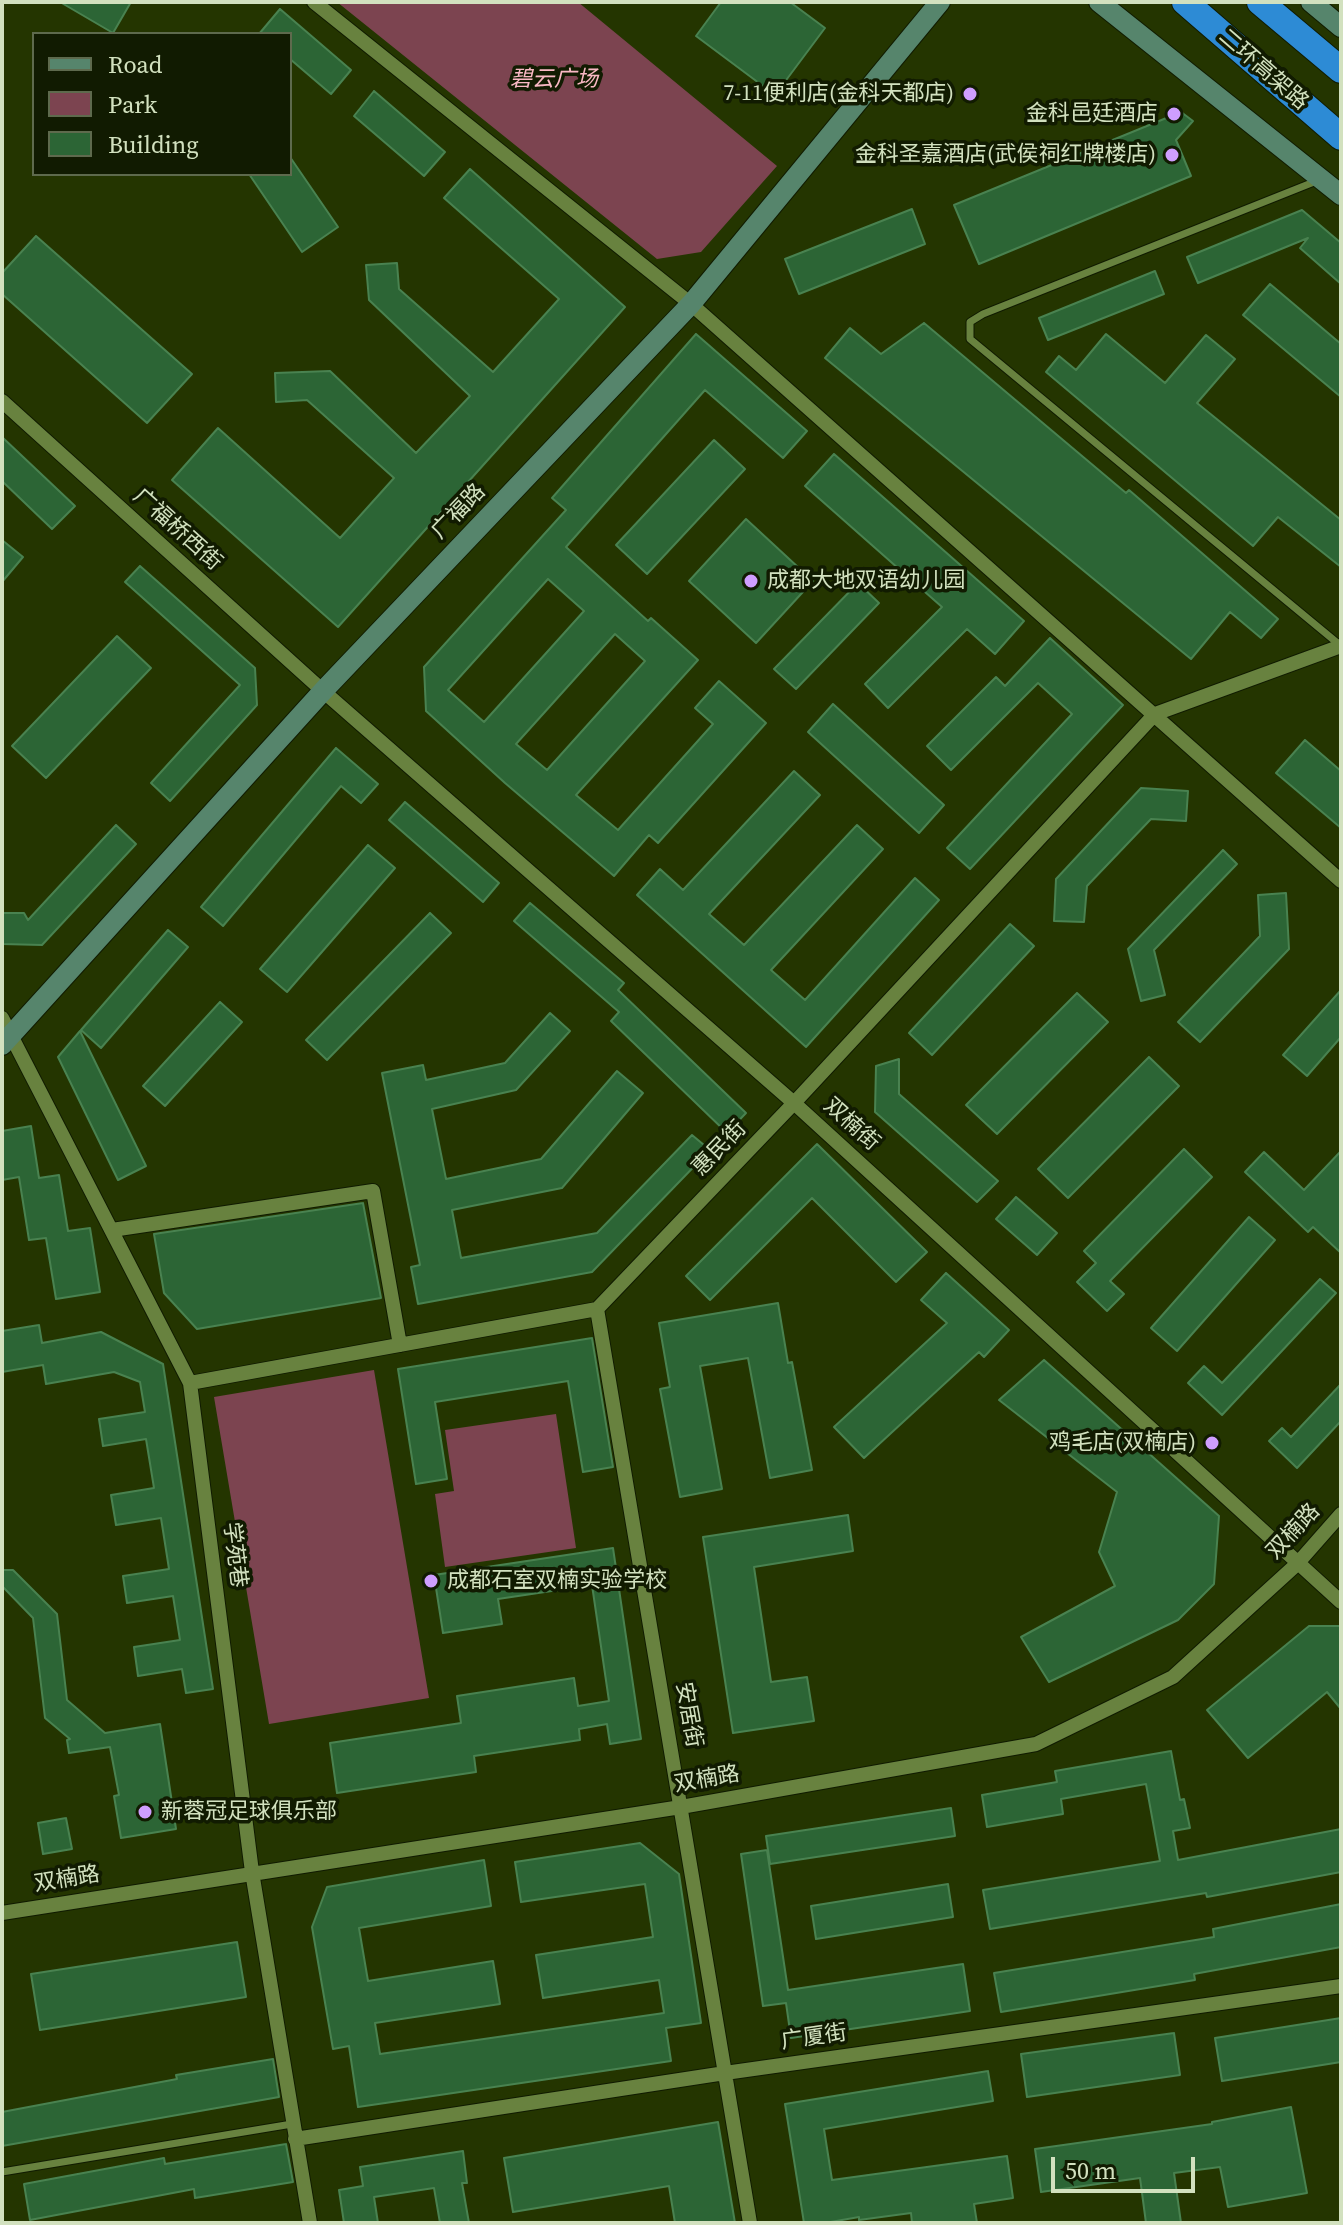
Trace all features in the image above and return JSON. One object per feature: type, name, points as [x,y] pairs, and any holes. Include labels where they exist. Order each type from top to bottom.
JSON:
[{"type":"highway","name":"二环高架路","points":[[1185,2],[1341,137]]},
{"type":"highway","points":[[1260,2],[1341,70]]},
{"type":"street","points":[[314,2],[691,304],[1341,881]]},
{"type":"street","name":"广福路","points":[[5,1033],[323,691],[691,304],[940,2]]},
{"type":"street","points":[[1099,2],[1341,195]]},
{"type":"street","points":[[1311,2],[1341,27]]},
{"type":"street","name":"广福桥西街","points":[[2,401],[323,691]]},
{"type":"street","points":[[1155,714],[1341,646]]},
{"type":"street","name":"双楠街","points":[[323,691],[794,1103],[1341,1602]]},
{"type":"street","name":"惠民街","points":[[597,1309],[794,1103],[1155,714]]},
{"type":"street","name":"学苑巷","points":[[5,1033],[112,1230],[190,1383],[252,1872],[310,2223]]},
{"type":"street","points":[[112,1230],[373,1191],[400,1345]]},
{"type":"street","points":[[190,1383],[597,1309]]},
{"type":"street","name":"安居街","points":[[597,1309],[750,2223]]},
{"type":"street","name":"双楠路","points":[[2,1913],[681,1807],[1036,1744],[1173,1677],[1297,1564],[1341,1514]]},
{"type":"street","name":"广厦街","points":[[293,2131],[1341,1986]]},
{"type":"lane","points":[[1321,179],[983,314],[970,322],[970,339],[1341,646]]},
{"type":"lane","points":[[2,2172],[293,2131]]},
{"type":"green space","name":"碧云广场","points":[[337,2],[578,2],[777,166],[701,252],[657,259]]},
{"type":"green space","points":[[374,1370],[429,1698],[269,1724],[214,1397]]},
{"type":"green space","points":[[556,1414],[576,1548],[445,1567],[435,1494],[454,1491],[445,1430]]},
{"type":"building","points":[[60,2],[131,2],[111,32]]},
{"type":"building","points":[[721,2],[790,2],[825,28],[775,95],[696,36]]},
{"type":"building","points":[[280,9],[351,70],[331,94],[292,61],[292,32],[261,32]]},
{"type":"building","points":[[374,91],[445,152],[424,176],[354,116]]},
{"type":"building","points":[[1181,112],[1193,121],[1176,140],[1191,176],[979,264],[954,205]]},
{"type":"building","points":[[292,160],[338,227],[302,252],[250,176],[292,176]]},
{"type":"building","points":[[470,169],[625,307],[338,627],[172,480],[218,428],[340,538],[394,478],[307,400],[276,402],[275,373],[330,371],[416,453],[470,396],[369,300],[366,265],[397,263],[399,289],[493,372],[559,299],[444,198]]},
{"type":"building","points":[[912,209],[925,244],[799,294],[785,259]]},
{"type":"building","points":[[1302,210],[1341,243],[1341,284],[1300,248],[1308,238],[1198,283],[1187,257]]},
{"type":"building","points":[[36,236],[192,374],[147,423],[2,294],[2,273]]},
{"type":"building","points":[[1155,271],[1164,294],[1048,340],[1039,318]]},
{"type":"building","points":[[1270,284],[1341,344],[1341,397],[1243,315]]},
{"type":"building","points":[[924,323],[1126,493],[1129,490],[1278,619],[1261,638],[1230,612],[1191,659],[825,358],[850,328],[881,354]]},
{"type":"building","points":[[696,334],[807,431],[783,458],[705,390],[566,547],[648,621],[651,618],[698,660],[576,795],[618,830],[713,724],[695,708],[719,681],[766,723],[658,843],[649,835],[614,876],[426,711],[424,667],[566,510],[552,498]],"holes":[[[548,579],[584,611],[484,722],[448,690]],[[615,634],[645,661],[547,770],[516,744]]]},
{"type":"building","points":[[1106,334],[1165,383],[1206,335],[1235,359],[1197,403],[1341,520],[1341,567],[1278,517],[1253,546],[1046,372],[1059,356],[1076,370]]},
{"type":"building","points":[[2,437],[75,506],[52,529],[2,481]]},
{"type":"building","points":[[714,440],[745,469],[647,574],[616,545]]},
{"type":"building","points":[[834,454],[1024,621],[995,654],[967,629],[888,708],[865,684],[942,607],[805,486]]},
{"type":"building","name":"成都大地双语幼儿园","points":[[746,519],[813,581],[756,643],[689,581]]},
{"type":"building","points":[[2,540],[23,557],[2,582]]},
{"type":"building","points":[[140,566],[255,668],[257,705],[170,801],[151,783],[240,685],[125,582]]},
{"type":"building","points":[[858,583],[879,603],[796,689],[774,669]]},
{"type":"building","points":[[117,636],[151,668],[46,778],[12,746]]},
{"type":"building","points":[[1050,638],[1123,705],[970,869],[947,848],[1072,714],[1038,683],[951,770],[927,746],[996,677],[1005,686]]},
{"type":"building","points":[[833,704],[944,805],[919,833],[808,732]]},
{"type":"building","points":[[1305,740],[1341,771],[1341,828],[1276,773]]},
{"type":"building","points":[[336,748],[378,784],[361,803],[341,786],[223,926],[201,907]]},
{"type":"building","points":[[794,771],[820,795],[709,914],[744,945],[857,825],[883,849],[771,970],[805,1000],[915,878],[939,900],[806,1047],[637,895],[660,869],[683,890]]},
{"type":"building","points":[[1141,788],[1188,791],[1186,821],[1151,819],[1087,886],[1084,922],[1054,921],[1056,879]]},
{"type":"building","points":[[405,802],[499,883],[483,902],[389,820]]},
{"type":"building","points":[[116,825],[136,844],[42,945],[2,944],[2,913],[24,913],[28,920]]},
{"type":"building","points":[[368,845],[395,868],[287,992],[260,969]]},
{"type":"building","points":[[1223,850],[1237,864],[1154,950],[1165,995],[1141,1001],[1128,949]]},
{"type":"building","points":[[1286,893],[1289,949],[1200,1042],[1178,1022],[1260,936],[1258,895]]},
{"type":"building","points":[[530,903],[624,983],[618,990],[746,1113],[727,1133],[611,1021],[619,1012],[514,921]]},
{"type":"building","points":[[430,913],[451,933],[327,1060],[306,1040]]},
{"type":"building","points":[[1010,924],[1034,946],[932,1055],[909,1033]]},
{"type":"building","points":[[168,930],[188,947],[101,1048],[81,1030]]},
{"type":"building","points":[[1341,990],[1341,1037],[1307,1076],[1283,1055]]},
{"type":"building","points":[[1077,993],[1108,1022],[997,1134],[966,1105]]},
{"type":"building","points":[[220,1002],[242,1022],[165,1106],[143,1086]]},
{"type":"building","points":[[550,1013],[570,1031],[516,1090],[432,1109],[446,1179],[541,1159],[617,1071],[643,1093],[562,1188],[452,1210],[461,1258],[597,1233],[692,1135],[710,1150],[592,1272],[418,1304],[411,1267],[420,1265],[382,1073],[423,1065],[426,1080],[505,1063]]},
{"type":"building","points":[[80,1031],[146,1166],[118,1180],[58,1057]]},
{"type":"building","points":[[1149,1057],[1179,1086],[1068,1198],[1038,1169]]},
{"type":"building","points":[[899,1059],[899,1094],[998,1181],[977,1202],[875,1112],[876,1066]]},
{"type":"building","points":[[31,1126],[39,1178],[59,1175],[68,1231],[90,1228],[100,1292],[56,1299],[46,1238],[29,1240],[19,1177],[2,1180],[2,1131]]},
{"type":"building","points":[[817,1144],[927,1252],[896,1282],[812,1198],[710,1300],[686,1276]]},
{"type":"building","points":[[1184,1149],[1212,1177],[1110,1281],[1124,1294],[1107,1311],[1077,1282],[1096,1263],[1084,1251]]},
{"type":"building","points":[[1341,1151],[1341,1253],[1313,1227],[1308,1232],[1245,1172],[1264,1152],[1304,1190]]},
{"type":"building","points":[[1016,1197],[1057,1233],[1037,1255],[996,1219]]},
{"type":"building","points":[[363,1203],[381,1298],[197,1329],[164,1293],[154,1234]]},
{"type":"building","points":[[1249,1217],[1275,1240],[1177,1351],[1151,1328]]},
{"type":"building","points":[[946,1273],[1009,1330],[984,1357],[979,1352],[864,1458],[834,1427],[947,1323],[921,1300]]},
{"type":"building","points":[[1320,1279],[1336,1293],[1222,1415],[1188,1383],[1204,1366],[1222,1383]]},
{"type":"building","points":[[778,1303],[812,1470],[770,1478],[748,1358],[700,1366],[722,1489],[680,1497],[660,1389],[670,1387],[659,1323]]},
{"type":"building","points":[[39,1325],[42,1343],[101,1332],[163,1364],[213,1689],[186,1693],[182,1669],[138,1676],[134,1647],[180,1640],[173,1596],[127,1603],[123,1576],[169,1569],[161,1518],[116,1525],[111,1495],[154,1488],[146,1439],[103,1446],[99,1419],[145,1412],[140,1382],[114,1372],[46,1384],[43,1365],[2,1372],[2,1331]]},
{"type":"building","points":[[592,1338],[613,1467],[583,1472],[568,1381],[435,1402],[447,1479],[416,1484],[398,1369]]},
{"type":"building","points":[[1044,1360],[1219,1516],[1214,1584],[1178,1620],[1049,1682],[1021,1637],[1115,1586],[1099,1552],[1117,1492],[999,1400]]},
{"type":"building","points":[[1341,1384],[1341,1421],[1297,1468],[1269,1441],[1282,1428],[1291,1437]]},
{"type":"building","points":[[848,1515],[853,1551],[754,1567],[771,1682],[807,1677],[814,1721],[733,1733],[703,1537]]},
{"type":"building","points":[[613,1548],[641,1739],[610,1744],[607,1724],[579,1729],[580,1740],[474,1756],[476,1772],[337,1793],[330,1743],[461,1723],[457,1696],[574,1678],[578,1706],[609,1701],[592,1585],[498,1599],[502,1624],[443,1633],[434,1575]]},
{"type":"building","points":[[2,1570],[13,1570],[57,1614],[67,1700],[105,1733],[160,1724],[176,1829],[121,1838],[114,1796],[119,1795],[110,1747],[69,1753],[67,1740],[70,1739],[45,1718],[33,1618],[2,1586]]},
{"type":"building","points":[[1309,1626],[1341,1626],[1341,1709],[1327,1692],[1248,1758],[1207,1710]]},
{"type":"building","points":[[1171,1751],[1180,1800],[1184,1799],[1190,1828],[1173,1831],[1178,1860],[1341,1829],[1341,1872],[1207,1897],[1206,1893],[990,1929],[983,1890],[1160,1861],[1146,1784],[1061,1799],[1063,1814],[987,1827],[982,1795],[1057,1782],[1055,1771]]},
{"type":"building","points":[[951,1808],[955,1836],[770,1864],[766,1836]]},
{"type":"building","points":[[66,1818],[72,1849],[43,1854],[38,1823]]},
{"type":"building","points":[[640,1843],[679,1874],[701,2023],[666,2028],[671,2061],[358,2107],[349,2046],[333,2049],[312,1927],[327,1887],[484,1860],[491,1906],[359,1928],[368,1981],[493,1961],[500,2004],[375,2023],[380,2054],[664,2013],[659,1980],[543,1998],[536,1955],[653,1937],[645,1884],[521,1902],[515,1862]]},
{"type":"building","points":[[767,1850],[788,1990],[963,1964],[970,2011],[791,2038],[786,2003],[763,2006],[741,1854]]},
{"type":"building","points":[[948,1884],[953,1917],[816,1939],[811,1906]]},
{"type":"building","points":[[1341,1904],[1341,1947],[1194,1974],[1195,1980],[1001,2012],[994,1973],[1214,1937],[1213,1929]]},
{"type":"building","points":[[237,1942],[246,1997],[40,2030],[31,1974]]},
{"type":"building","points":[[1341,2018],[1341,2062],[1222,2081],[1215,2038]]},
{"type":"building","points":[[1174,2033],[1180,2075],[1027,2097],[1021,2054]]},
{"type":"building","points":[[273,2059],[279,2097],[2,2146],[2,2112],[177,2079],[176,2075]]},
{"type":"building","points":[[988,2071],[993,2101],[824,2129],[832,2180],[1007,2156],[1013,2198],[974,2204],[977,2223],[912,2223],[911,2213],[804,2223],[785,2104]]},
{"type":"building","points":[[1291,2107],[1307,2193],[1228,2207],[1220,2167],[1174,2173],[1181,2223],[1146,2223],[1140,2178],[1041,2192],[1035,2149],[1212,2124]]},
{"type":"building","points":[[718,2122],[735,2223],[675,2223],[669,2186],[513,2212],[504,2158]]},
{"type":"building","points":[[286,2144],[293,2182],[195,2198],[194,2189],[30,2220],[24,2184],[164,2158],[165,2164]]},
{"type":"building","points":[[463,2151],[467,2183],[462,2183],[469,2223],[440,2223],[434,2188],[374,2197],[378,2223],[344,2223],[339,2190],[363,2186],[360,2167]]},
{"type":"place","name":"7-11便利店(金科天都店)","points":[[970,94]]},
{"type":"place","name":"金科邑廷酒店","points":[[1174,114]]},
{"type":"place","name":"金科圣嘉酒店(武侯祠红牌楼店)","points":[[1172,155]]},
{"type":"place","name":"成都大地双语幼儿园","points":[[751,581]]},
{"type":"place","name":"鸡毛店(双楠店)","points":[[1212,1443]]},
{"type":"place","name":"成都石室双楠实验学校","points":[[431,1581]]},
{"type":"place","name":"新蓉冠足球俱乐部","points":[[145,1812]]}]
